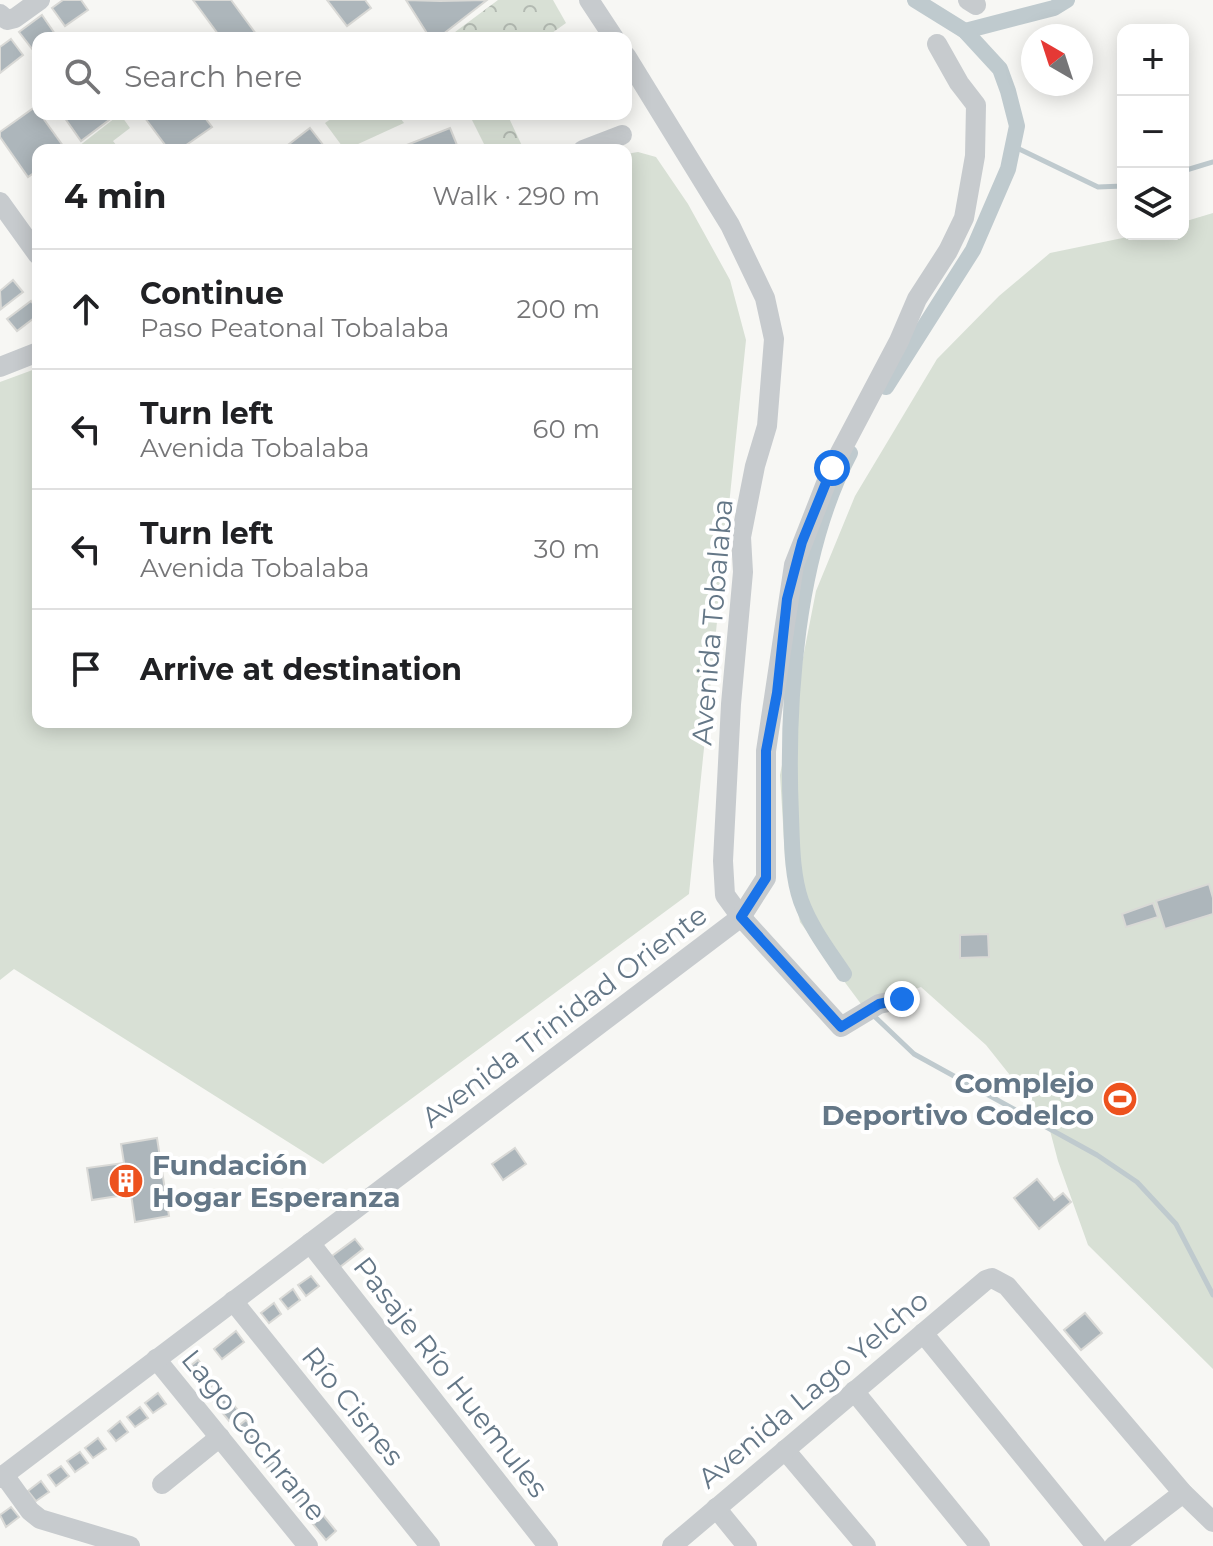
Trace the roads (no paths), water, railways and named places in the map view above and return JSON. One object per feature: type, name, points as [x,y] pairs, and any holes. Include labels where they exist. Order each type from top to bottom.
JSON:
[{"type":"street","points":[[0,14],[7,20],[15,18],[40,0]]},
{"type":"street","points":[[589,0],[610,32]]},
{"type":"street","points":[[741,917],[766,878],[766,751],[794,565],[832,468],[899,341],[917,299],[948,251],[964,218],[975,156],[976,105],[959,83],[937,44]]},
{"type":"street","name":"Avenida Tobalaba","points":[[632,66],[730,225],[765,298],[774,339],[767,426],[755,466],[741,537],[743,572],[731,704],[723,861],[725,895],[741,917],[841,1027],[879,1004],[902,999]]},
{"type":"street","points":[[599,144],[622,135]]},
{"type":"street","points":[[0,202],[32,247]]},
{"type":"street","points":[[0,367],[32,354]]},
{"type":"street","name":"Avenida Trinidad Oriente","points":[[2,1476],[741,917]]},
{"type":"street","name":"Pasaje Río Huemules","points":[[310,1243],[548,1546]]},
{"type":"street","name":"Avenida Lago Yelcho","points":[[672,1546],[992,1278],[1007,1286],[1183,1493]]},
{"type":"street","name":"Río Cisnes","points":[[233,1301],[430,1546]]},
{"type":"street","points":[[923,1333],[1096,1546]]},
{"type":"street","name":"Lago Cochrane","points":[[156,1359],[308,1546]]},
{"type":"street","points":[[854,1391],[980,1546]]},
{"type":"street","points":[[162,1484],[220,1437]]},
{"type":"street","points":[[785,1450],[866,1546]]},
{"type":"street","points":[[2,1476],[40,1519],[130,1546]]},
{"type":"street","points":[[1114,1546],[1183,1493],[1213,1522]]},
{"type":"street","points":[[716,1508],[747,1546]]},
{"type":"waterway","points":[[886,387],[973,250],[1008,169],[1017,126],[1000,69],[965,31],[915,0]]},
{"type":"waterway","points":[[965,31],[1054,8],[1067,0]]},
{"type":"waterway","points":[[1015,147],[1098,187],[1117,186]]},
{"type":"waterway","points":[[1189,169],[1213,162]]},
{"type":"waterway","points":[[844,974],[815,930],[798,891],[792,848],[790,772],[793,678],[806,583],[817,537],[850,453]]},
{"type":"waterway","points":[[873,1015],[914,1054],[1097,1155],[1137,1182],[1176,1224],[1213,1295]]},
{"type":"place","name":"Complejo Deportivo Codelco","points":[[1120,1099]]},
{"type":"place","name":"Fundación Hogar Esperanza","points":[[126,1181]]}]
